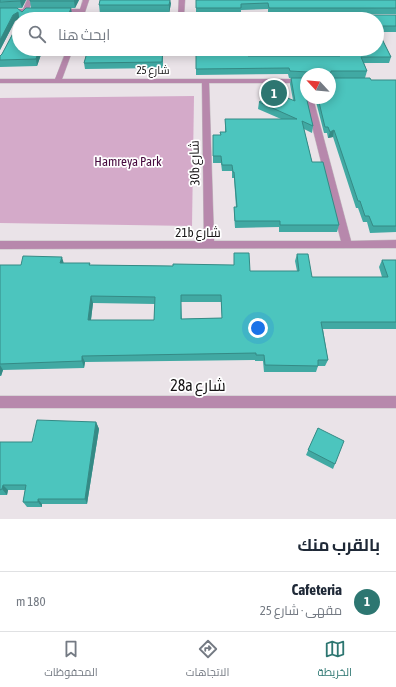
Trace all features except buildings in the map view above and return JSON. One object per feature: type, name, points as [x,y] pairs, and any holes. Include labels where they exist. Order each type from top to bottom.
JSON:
[{"type":"street","points":[[25,11],[30,0]]},
{"type":"street","points":[[82,12],[86,0]]},
{"type":"street","points":[[181,12],[182,0]]},
{"type":"street","points":[[0,11],[39,11]]},
{"type":"street","points":[[54,11],[59,12]]},
{"type":"street","points":[[58,81],[67,56]]},
{"type":"street","name":"شارع 25","points":[[0,81],[205,81],[300,83]]},
{"type":"street","name":"30b شارع","points":[[205,81],[209,245]]},
{"type":"street","points":[[311,104],[347,244]]},
{"type":"street","name":"21b شارع","points":[[0,244],[396,244]]},
{"type":"street","name":"28a شارع","points":[[0,402],[396,402]]},
{"type":"green space","name":"Hamreya Park","points":[[194,96],[192,226],[0,223],[0,98]]},
{"type":"place","name":"Cafeteria","points":[[274,93]]}]
